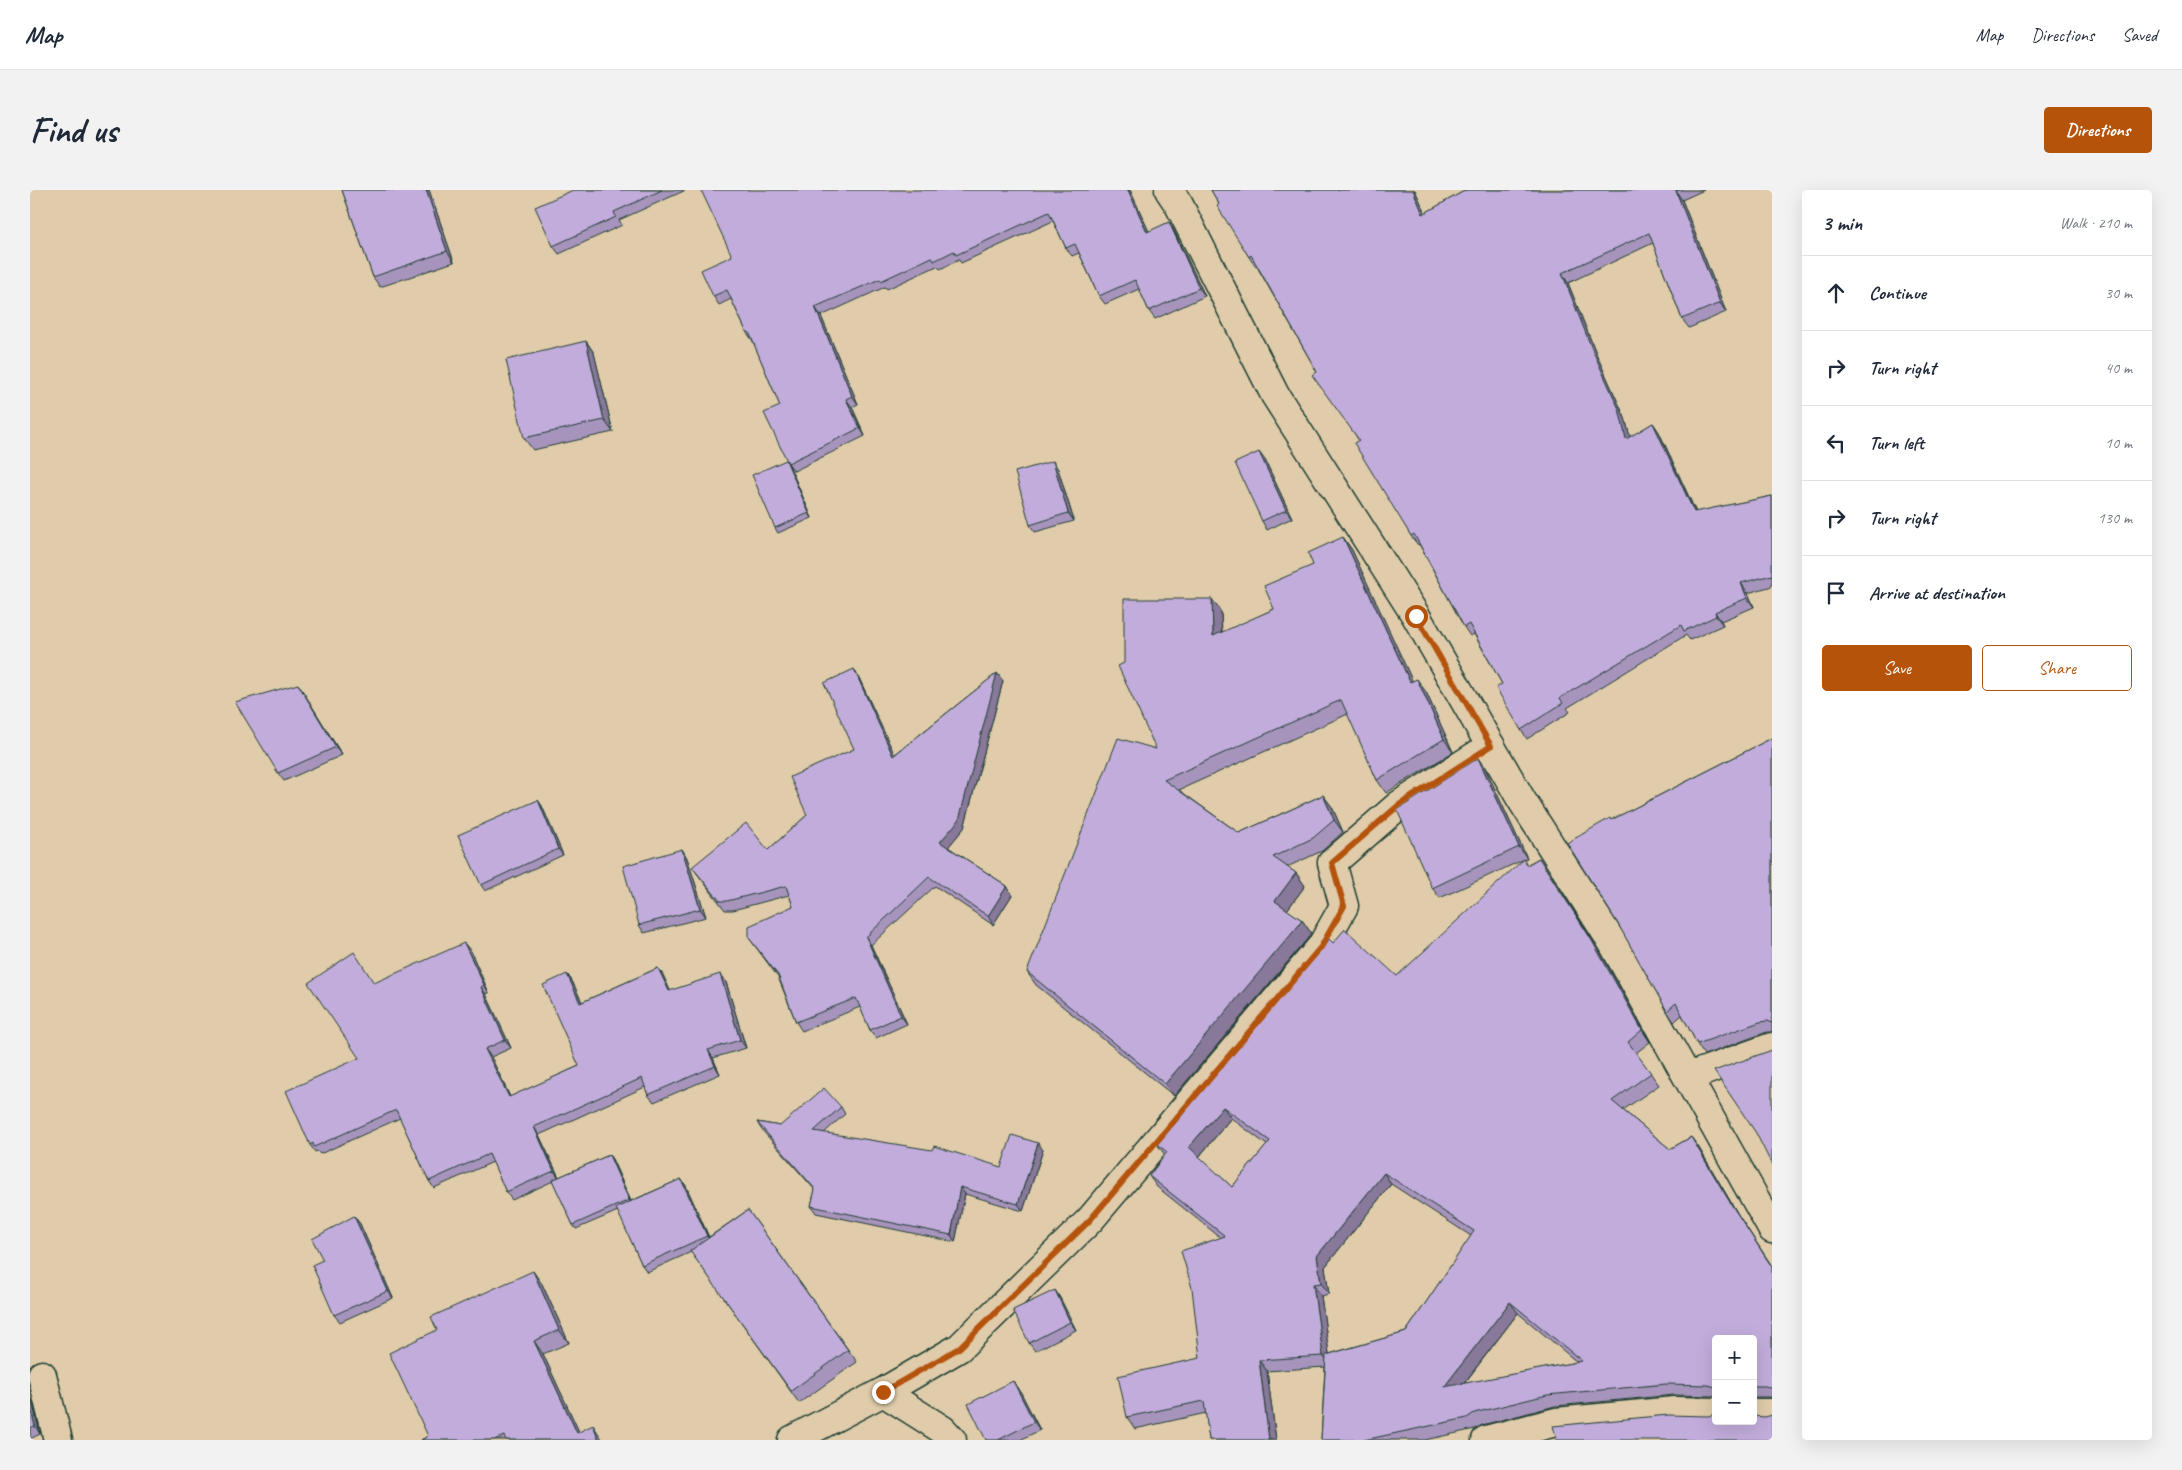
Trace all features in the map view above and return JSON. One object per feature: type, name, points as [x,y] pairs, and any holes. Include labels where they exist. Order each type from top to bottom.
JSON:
[{"type":"street","points":[[1169,190],[1179,206],[1275,395],[1416,616],[1521,799],[1612,942],[1772,1229]]},
{"type":"street","points":[[792,1440],[883,1392],[959,1348],[1090,1220],[1321,947],[1344,906],[1332,863],[1399,805],[1491,746]]},
{"type":"street","points":[[1688,1077],[1772,1047]]},
{"type":"street","points":[[42,1375],[58,1440]]},
{"type":"street","points":[[883,1392],[943,1430],[952,1440]]},
{"type":"street","points":[[1486,1440],[1556,1422],[1675,1411],[1712,1412]]},
{"type":"street","points":[[1757,1413],[1772,1413]]},
{"type":"building","points":[[342,190],[426,190],[447,251],[373,277]]},
{"type":"building","points":[[573,190],[662,190],[614,212],[616,217],[553,246],[535,207]]},
{"type":"building","points":[[701,190],[1128,190],[1147,232],[1169,222],[1199,288],[1149,311],[1135,280],[1099,296],[1075,244],[1066,248],[1049,212],[956,255],[954,251],[934,261],[932,257],[881,281],[880,279],[815,307],[852,396],[846,399],[860,428],[788,463],[764,413],[780,406],[749,332],[747,333],[727,290],[713,296],[701,270],[732,256]]},
{"type":"building","points":[[1211,190],[1413,190],[1423,214],[1466,190],[1678,190],[1676,191],[1720,303],[1682,319],[1649,233],[1562,273],[1592,349],[1619,409],[1626,439],[1653,423],[1694,512],[1772,496],[1772,575],[1741,583],[1747,598],[1715,612],[1716,616],[1684,631],[1681,625],[1560,698],[1563,703],[1521,730],[1496,688],[1502,684],[1469,624],[1464,627],[1414,534],[1411,536],[1354,443],[1359,440],[1312,375],[1317,372],[1251,255],[1249,257],[1217,206],[1219,204]]},
{"type":"building","points":[[586,341],[604,420],[524,438],[506,360]]},
{"type":"building","points":[[1259,452],[1286,510],[1262,521],[1235,463]]},
{"type":"building","points":[[786,460],[809,513],[775,528],[752,475]]},
{"type":"building","points":[[1053,461],[1068,513],[1030,525],[1015,472]]},
{"type":"building","points":[[1343,537],[1410,682],[1417,679],[1444,739],[1377,780],[1341,700],[1164,780],[1239,833],[1323,795],[1334,820],[1313,838],[1273,857],[1296,873],[1275,901],[1302,920],[1165,1084],[1027,972],[1118,738],[1156,749],[1118,666],[1124,663],[1124,599],[1212,599],[1213,636],[1274,609],[1264,586],[1313,565],[1308,553]]},
{"type":"building","points":[[854,669],[893,756],[997,673],[959,820],[940,842],[1007,886],[988,916],[929,877],[866,937],[901,1016],[870,1030],[856,998],[796,1022],[778,975],[749,938],[749,926],[793,906],[786,886],[727,901],[720,901],[692,867],[746,823],[768,850],[807,815],[790,777],[854,749],[824,683]]},
{"type":"building","points":[[298,684],[336,747],[278,773],[235,702]]},
{"type":"building","points":[[1772,738],[1772,1023],[1768,1021],[1760,1022],[1697,1044],[1676,1003],[1667,1011],[1618,924],[1567,843],[1610,818],[1611,820]]},
{"type":"building","points":[[1478,758],[1519,847],[1432,888],[1397,810]]},
{"type":"building","points":[[538,800],[558,849],[481,885],[458,835]]},
{"type":"building","points":[[682,849],[700,909],[639,925],[623,866]]},
{"type":"building","points":[[1539,858],[1591,939],[1642,1030],[1628,1042],[1651,1073],[1612,1101],[1670,1149],[1691,1137],[1772,1267],[1772,1388],[1757,1386],[1757,1335],[1712,1335],[1712,1386],[1666,1384],[1547,1395],[1474,1413],[1467,1418],[1364,1440],[1321,1440],[1326,1355],[1406,1332],[1474,1231],[1384,1173],[1317,1256],[1321,1283],[1313,1284],[1323,1356],[1259,1360],[1269,1440],[1209,1440],[1204,1401],[1127,1417],[1118,1376],[1200,1358],[1192,1288],[1181,1251],[1225,1236],[1149,1176],[1167,1152],[1157,1144],[1329,939],[1333,943],[1345,929],[1397,976],[1524,859],[1527,865]],"holes":[[[1223,1107],[1270,1141],[1232,1187],[1189,1147]],[[1510,1302],[1582,1361],[1444,1387]]]},
{"type":"building","points":[[464,943],[484,985],[481,987],[505,1040],[485,1049],[509,1097],[579,1066],[543,985],[567,974],[580,1003],[658,968],[669,991],[720,974],[740,1040],[708,1050],[715,1066],[648,1095],[642,1078],[534,1127],[554,1171],[506,1192],[489,1154],[429,1181],[396,1110],[314,1147],[313,1143],[310,1145],[286,1091],[359,1058],[308,983],[354,952],[374,983]]},
{"type":"building","points":[[1772,1050],[1772,1165],[1756,1133],[1714,1071]]},
{"type":"building","points":[[824,1088],[841,1107],[814,1131],[932,1150],[934,1146],[1001,1167],[1012,1135],[1038,1143],[1018,1204],[960,1187],[951,1235],[811,1206],[815,1189],[757,1122],[780,1126]]},
{"type":"building","points":[[609,1155],[629,1200],[573,1225],[552,1180]]},
{"type":"building","points":[[681,1179],[707,1236],[642,1265],[616,1208]]},
{"type":"building","points":[[748,1210],[848,1350],[791,1391],[690,1251]]},
{"type":"building","points":[[354,1216],[388,1291],[334,1315],[312,1265],[323,1260],[312,1239]]},
{"type":"building","points":[[533,1271],[559,1330],[534,1341],[577,1433],[593,1425],[599,1440],[506,1440],[504,1436],[494,1440],[421,1440],[428,1436],[389,1353],[437,1330],[431,1317]]},
{"type":"building","points":[[1055,1290],[1070,1322],[1029,1343],[1013,1310]]},
{"type":"building","points":[[1013,1381],[1034,1422],[998,1440],[986,1440],[968,1404]]},
{"type":"building","points":[[30,1407],[35,1426],[30,1428]]},
{"type":"building","points":[[1668,1415],[1712,1415],[1712,1425],[1757,1425],[1757,1416],[1772,1415],[1772,1440],[1557,1440],[1553,1426]]},
{"type":"route","points":[[883,1392],[959,1348],[1090,1220],[1321,947],[1344,906],[1332,863],[1399,805],[1491,746],[1416,616]]}]
